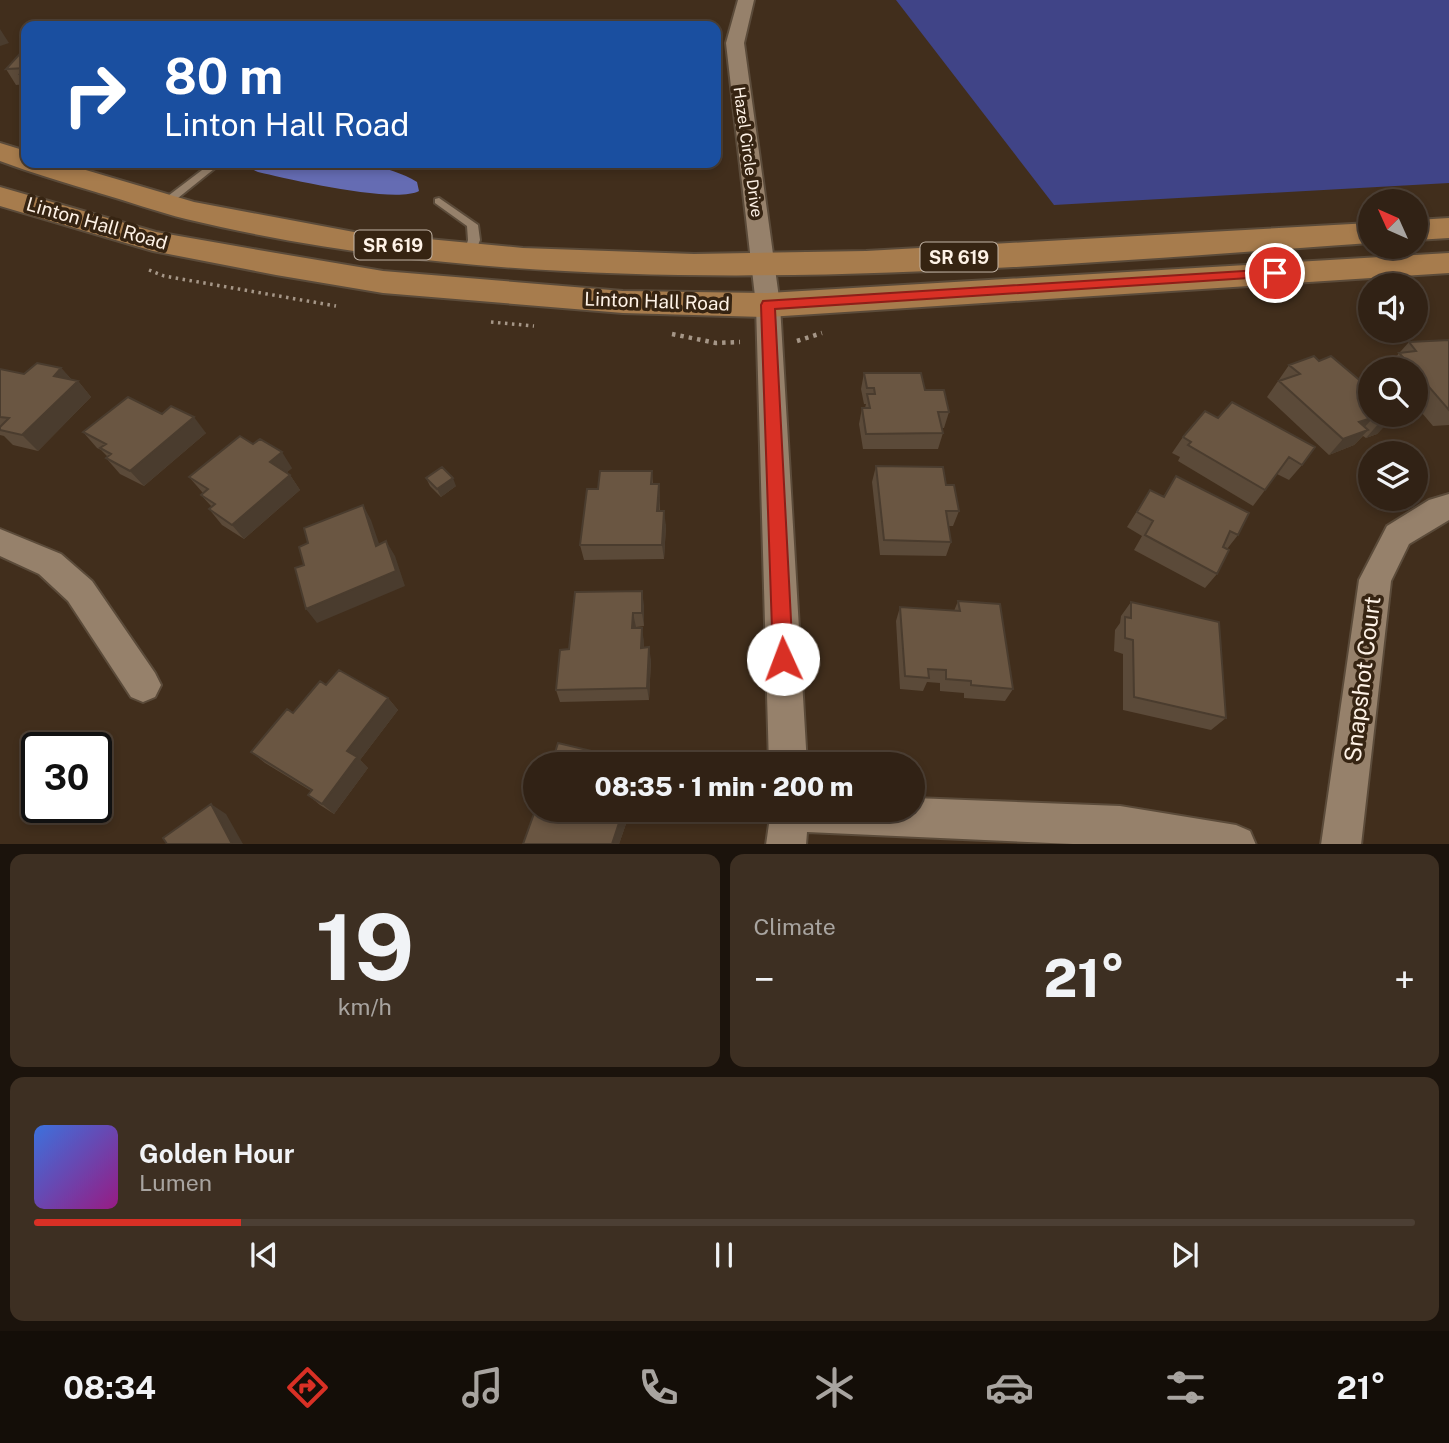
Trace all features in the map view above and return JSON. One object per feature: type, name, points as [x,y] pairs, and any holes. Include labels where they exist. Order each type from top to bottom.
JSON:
[{"type":"main road","points":[[0,151],[21,159]]},
{"type":"main road","name":"Linton Hall Road","points":[[45,168],[88,184],[264,226],[365,243],[568,260],[764,263],[947,257],[1358,234]]},
{"type":"main road","name":"Linton Hall Road","points":[[0,196],[153,241],[383,282],[623,302],[768,305],[1449,263]]},
{"type":"main road","points":[[1428,229],[1449,228]]},
{"type":"street","name":"Hazel Circle Drive","points":[[746,0],[737,26],[735,43],[741,109],[768,305],[787,752]]},
{"type":"street","name":"Snapshot Court","points":[[1341,844],[1375,580],[1398,535],[1440,509],[1449,507]]},
{"type":"street","points":[[0,542],[50,564],[80,591],[143,685]]},
{"type":"street","points":[[788,822],[1120,827],[1230,844]]},
{"type":"lane","points":[[164,204],[209,168]]},
{"type":"lane","points":[[439,201],[472,225],[474,240],[470,253]]},
{"type":"shaded area","points":[[896,0],[1449,0],[1449,183],[1054,205]]},
{"type":"water","points":[[249,168],[382,168],[417,182],[419,191],[406,194],[365,193]]},
{"type":"building","points":[[21,52],[21,68],[6,69]]},
{"type":"building","points":[[1449,340],[1449,410],[1428,386],[1428,357],[1403,357],[1399,353],[1416,351],[1410,343]]},
{"type":"building","points":[[1314,356],[1319,361],[1331,356],[1358,379],[1358,427],[1368,430],[1343,439],[1279,381],[1300,374],[1289,365]]},
{"type":"building","points":[[37,363],[61,368],[54,376],[78,381],[22,435],[0,430],[9,418],[0,417],[0,369],[24,374]]},
{"type":"building","points":[[864,373],[921,373],[925,390],[944,390],[949,412],[938,412],[943,433],[866,434],[862,408],[870,408],[867,394],[875,394],[874,388],[867,388]]},
{"type":"building","points":[[128,397],[162,414],[171,406],[194,417],[130,471],[106,458],[111,454],[100,448],[106,444],[83,432]]},
{"type":"building","points":[[1232,402],[1315,447],[1302,465],[1289,457],[1265,490],[1188,445],[1191,442],[1183,437],[1205,411],[1218,418]]},
{"type":"building","points":[[240,436],[253,444],[260,439],[282,452],[270,462],[290,475],[232,525],[209,509],[215,504],[201,495],[208,489],[189,477]]},
{"type":"building","points":[[876,466],[943,467],[946,485],[954,485],[959,511],[946,511],[951,542],[884,540]]},
{"type":"building","points":[[442,467],[453,478],[437,489],[426,478]]},
{"type":"building","points":[[600,471],[652,471],[651,484],[659,484],[657,511],[664,511],[662,545],[580,545],[587,489],[598,489]]},
{"type":"building","points":[[1176,476],[1249,513],[1238,535],[1230,531],[1223,547],[1229,550],[1217,574],[1145,535],[1153,521],[1137,512],[1150,490],[1164,497]]},
{"type":"building","points":[[363,505],[376,546],[386,541],[396,571],[306,609],[295,568],[304,565],[299,547],[308,543],[304,528]]},
{"type":"building","points":[[642,591],[642,613],[633,613],[632,628],[642,628],[641,648],[649,647],[647,688],[556,690],[560,650],[569,649],[575,592]]},
{"type":"building","points":[[958,601],[1000,604],[1013,689],[971,685],[971,681],[946,679],[946,670],[928,669],[929,678],[905,676],[900,607],[960,611]]},
{"type":"building","points":[[1131,602],[1219,622],[1226,718],[1134,697],[1133,640],[1125,638],[1125,617],[1131,618]]},
{"type":"building","points":[[339,670],[388,698],[347,751],[357,757],[322,804],[308,795],[312,790],[251,752],[287,709],[293,713],[320,681],[326,685]]},
{"type":"building","points":[[558,743],[596,752],[555,752]]},
{"type":"building","points":[[211,804],[232,844],[167,844],[163,838]]},
{"type":"building","points":[[531,822],[619,822],[612,844],[523,844]]},
{"type":"route","points":[[783,659],[768,305],[1275,273]]}]
